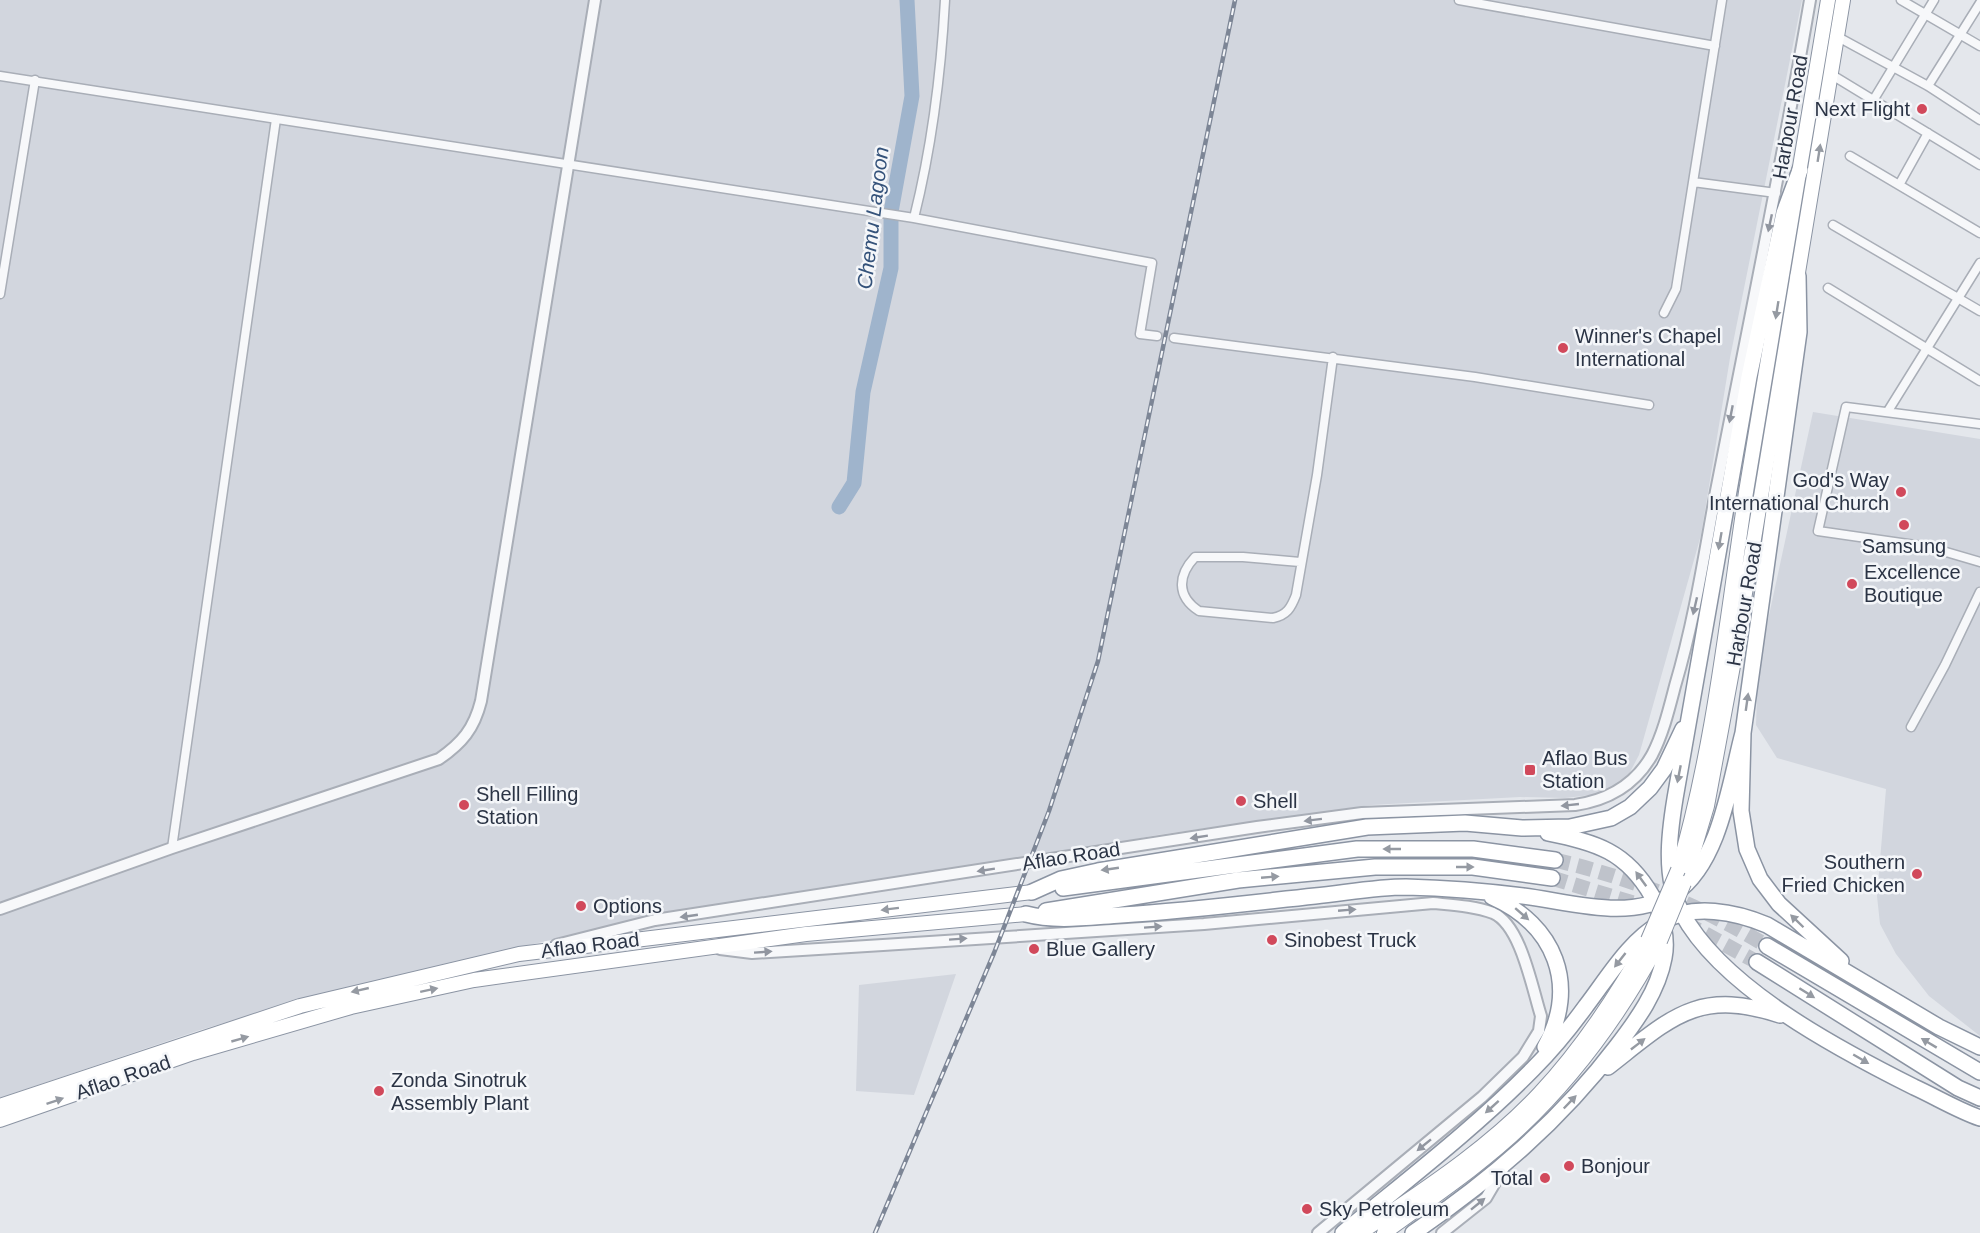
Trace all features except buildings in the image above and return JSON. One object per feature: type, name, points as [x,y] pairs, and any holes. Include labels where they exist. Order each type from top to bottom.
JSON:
[{"type":"highway","name":"Harbour Road","points":[[1612,1011],[1663,911],[1688,835],[1715,701],[1756,434],[1828,0]]},
{"type":"highway","name":"Harbour Road","points":[[1612,1011],[1660,941],[1698,844],[1729,690],[1843,0]]},
{"type":"highway","points":[[1800,170],[1784,213],[1749,378],[1671,824],[1670,858],[1675,893],[1682,913],[1707,948],[1756,992],[1792,1019],[1877,1068],[1980,1118]]},
{"type":"highway","points":[[1026,914],[1066,918],[1160,912],[1402,887],[1469,890],[1527,897],[1574,906],[1631,906],[1655,902],[1675,893],[1697,871],[1709,852],[1725,804],[1743,733],[1799,332],[1798,276]]},
{"type":"highway","points":[[1032,892],[1061,879],[1098,871],[1367,827],[1465,823],[1522,828],[1570,827],[1611,818],[1630,807],[1650,788],[1664,769],[1693,706]]},
{"type":"highway","points":[[1743,733],[1742,811],[1747,849],[1761,879],[1803,927],[1873,988]]},
{"type":"highway","points":[[1522,828],[1592,842],[1623,858],[1642,878],[1663,921],[1665,956],[1657,984],[1638,1018],[1592,1080]]},
{"type":"highway","name":"Aflao Road","points":[[0,1106],[300,1006],[519,954],[1032,892],[1357,849],[1473,849],[1555,860]]},
{"type":"highway","name":"Aflao Road","points":[[0,1120],[193,1053],[351,1007],[474,980],[806,934],[1026,914],[1238,880],[1375,867],[1473,867],[1552,878]]},
{"type":"highway","points":[[1469,890],[1515,908],[1538,928],[1553,954],[1560,974],[1561,1002],[1550,1038],[1534,1068]]},
{"type":"highway","points":[[1343,1233],[1436,1156],[1534,1068],[1585,1008],[1627,951],[1663,921],[1682,913],[1724,912],[1743,915],[1767,924],[1939,1027],[1980,1047]]},
{"type":"highway","points":[[1767,946],[1980,1072]]},
{"type":"highway","points":[[1757,962],[1958,1088],[1980,1098]]},
{"type":"highway","points":[[1413,1233],[1504,1167],[1592,1080],[1656,1029],[1694,1008],[1728,1003],[1756,1007],[1792,1019]]},
{"type":"highway","points":[[1365,1230],[1453,1167],[1507,1124],[1539,1094],[1612,1011]]},
{"type":"highway","points":[[1384,1233],[1474,1168],[1521,1128],[1575,1070],[1612,1011]]},
{"type":"street","points":[[0,909],[172,848],[439,759],[468,735],[481,701],[570,166],[595,0]]},
{"type":"street","points":[[914,218],[928,163],[941,64],[945,0]]},
{"type":"street","points":[[1459,0],[1716,46]]},
{"type":"street","points":[[1664,313],[1676,289],[1722,0]]},
{"type":"street","name":"Harbour Road","points":[[1625,787],[1642,770],[1653,753],[1683,659],[1700,587],[1746,334],[1776,194],[1810,0]]},
{"type":"street","points":[[1901,0],[1980,46]]},
{"type":"street","points":[[1874,99],[1934,0]]},
{"type":"street","points":[[1928,86],[1980,3]]},
{"type":"street","points":[[1838,37],[1928,86],[1980,120]]},
{"type":"street","points":[[1832,75],[1980,165]]},
{"type":"street","points":[[0,76],[914,218],[1152,262],[1140,334],[1157,336]]},
{"type":"street","points":[[0,294],[35,80]]},
{"type":"street","points":[[172,848],[276,119]]},
{"type":"street","points":[[1899,185],[1928,133]]},
{"type":"street","points":[[1850,156],[1980,234]]},
{"type":"street","points":[[1693,182],[1776,194]]},
{"type":"street","points":[[1833,225],[1980,311]]},
{"type":"street","points":[[1888,411],[1980,263]]},
{"type":"street","points":[[1828,288],[1980,381]]},
{"type":"street","points":[[1174,338],[1243,349],[1333,357],[1649,405]]},
{"type":"street","points":[[1300,562],[1243,557],[1195,557],[1186,566],[1180,580],[1183,594],[1189,605],[1198,611],[1273,618],[1284,616],[1296,595],[1317,475],[1333,357]]},
{"type":"street","points":[[1980,423],[1846,406],[1818,531],[1929,547],[1980,562]]},
{"type":"street","points":[[1911,727],[1946,665],[1980,592]]},
{"type":"street","name":"Aflao Road","points":[[519,954],[655,921],[1257,827],[1362,813],[1575,805],[1599,800],[1625,787]]},
{"type":"street","name":"Aflao Road","points":[[705,948],[752,953],[1204,924],[1433,903],[1468,906],[1494,914],[1513,930],[1541,1016],[1539,1031],[1523,1057],[1482,1096],[1318,1233]]},
{"type":"street","points":[[1442,1233],[1486,1198],[1504,1167]]},
{"type":"shaded area","points":[[0,0],[1802,0],[1730,358],[1701,535],[1639,755],[1629,774],[1618,784],[1600,794],[1565,798],[1520,797],[1371,805],[1157,835],[990,867],[675,915],[583,932],[288,1004],[197,1031],[0,1098]]},
{"type":"shaded area","points":[[1813,412],[1980,439],[1980,1036],[1929,996],[1896,954],[1880,924],[1877,896],[1886,789],[1777,758],[1756,725],[1758,666]]},
{"type":"shaded area","points":[[956,974],[914,1095],[856,1091],[859,985]]},
{"type":"waterway","name":"Chemu Lagoon","points":[[839,507],[854,483],[863,392],[891,268],[891,212],[912,96],[907,0]]},
{"type":"tunnel","points":[[1157,336],[1174,338]]},
{"type":"tunnel","points":[[1555,860],[1611,875],[1664,894],[1742,931],[1767,946]]},
{"type":"tunnel","points":[[1552,878],[1646,907]]},
{"type":"tunnel","points":[[1685,923],[1757,962]]},
{"type":"railway","points":[[875,1233],[994,953],[1049,811],[1098,661],[1235,0]]},
{"type":"place","name":"Next Flight","points":[[1922,109]]},
{"type":"place","name":"Winner's Chapel International","points":[[1563,348]]},
{"type":"place","name":"God's Way International Church","points":[[1901,492]]},
{"type":"place","name":"Samsung","points":[[1904,525]]},
{"type":"place","name":"Excellence Boutique","points":[[1852,584]]},
{"type":"place","name":"Aflao Bus Station","points":[[1530,770]]},
{"type":"place","name":"Shell","points":[[1241,801]]},
{"type":"place","name":"Shell Filling Station","points":[[464,805]]},
{"type":"place","name":"Southern Fried Chicken","points":[[1917,874]]},
{"type":"place","name":"Options","points":[[581,906]]},
{"type":"place","name":"Sinobest Truck","points":[[1272,940]]},
{"type":"place","name":"Blue Gallery","points":[[1034,949]]},
{"type":"place","name":"Zonda Sinotruk Assembly Plant","points":[[379,1091]]},
{"type":"place","name":"Bonjour","points":[[1569,1166]]},
{"type":"place","name":"Total","points":[[1545,1178]]},
{"type":"place","name":"Sky Petroleum","points":[[1307,1209]]}]
